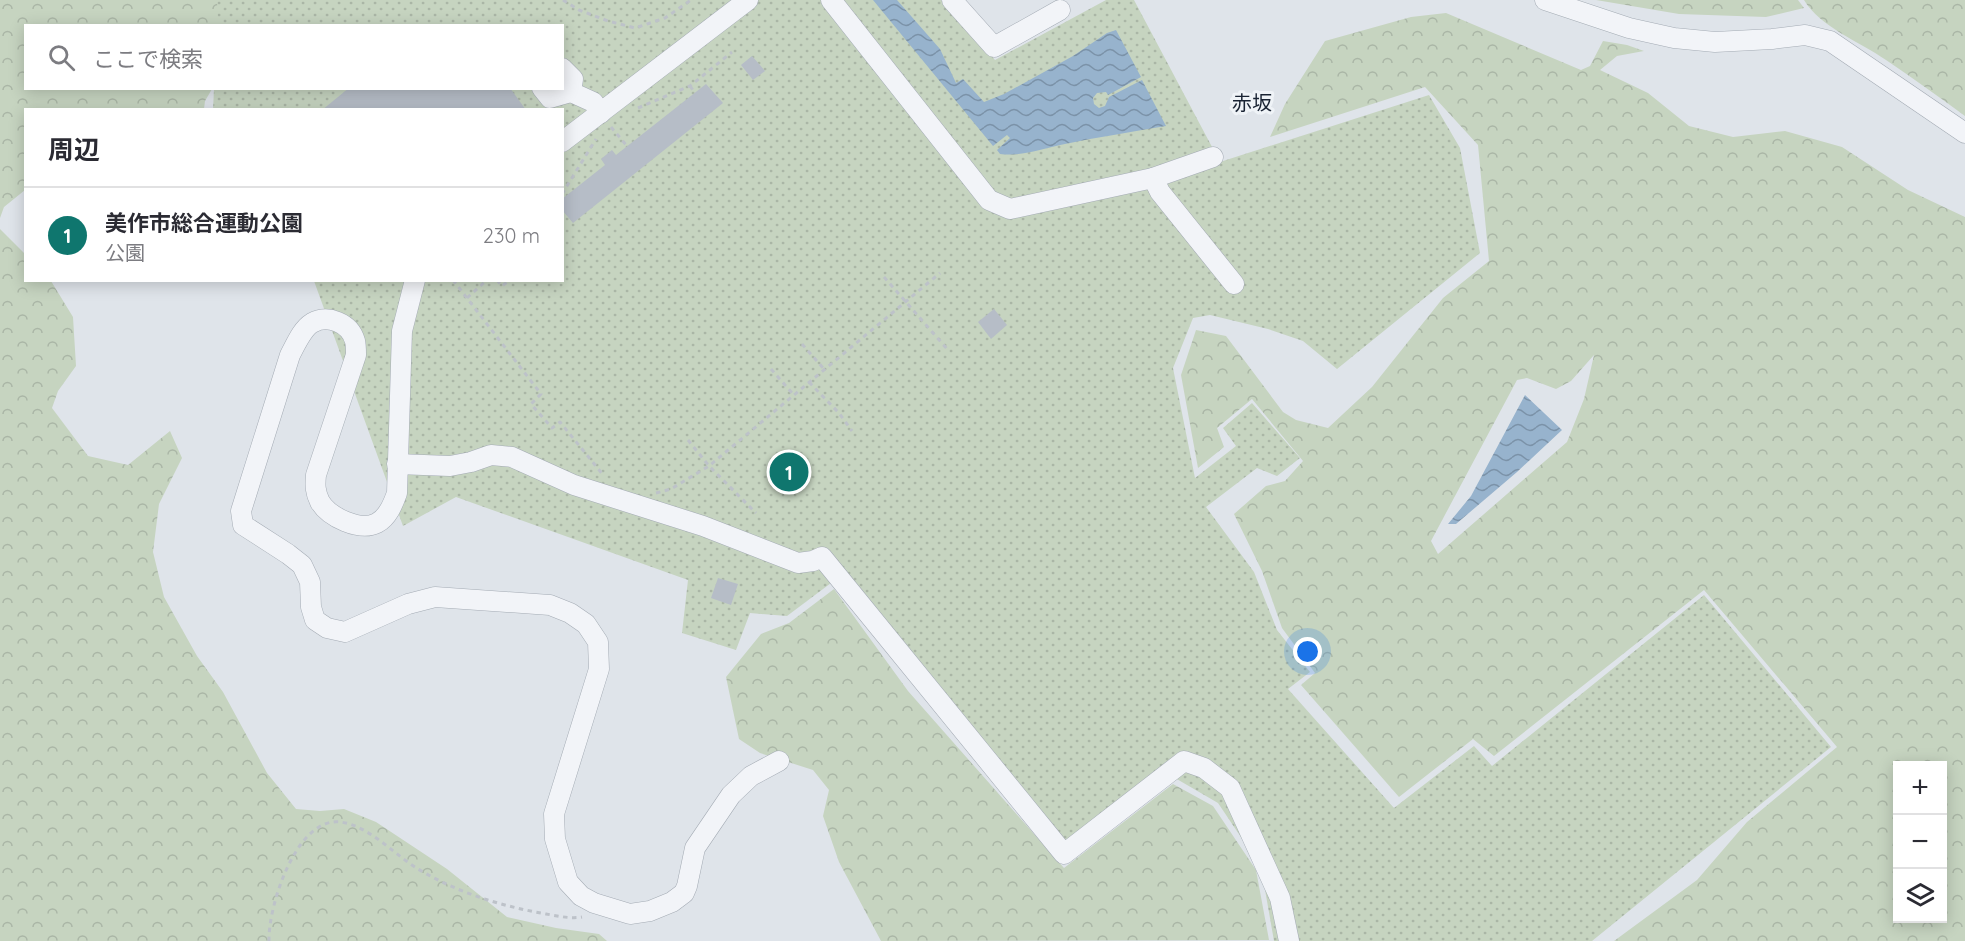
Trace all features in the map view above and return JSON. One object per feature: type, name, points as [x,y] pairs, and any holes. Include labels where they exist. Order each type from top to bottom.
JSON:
[{"type":"street","points":[[564,141],[604,117],[748,0]]},
{"type":"street","points":[[831,0],[989,200],[1010,209],[1153,178],[1213,157]]},
{"type":"street","points":[[952,0],[994,47],[1060,10]]},
{"type":"street","points":[[1545,0],[1629,28],[1674,38],[1715,42],[1804,35],[1830,41],[1965,134]]},
{"type":"street","points":[[564,70],[573,79],[572,92]]},
{"type":"street","points":[[544,90],[550,98],[572,92],[593,102],[604,117]]},
{"type":"street","points":[[1153,178],[1160,192],[1234,284]]},
{"type":"street","points":[[414,282],[402,331],[397,493],[390,510],[377,524],[360,526],[332,515],[321,504],[315,490],[316,475],[357,355],[355,341],[350,330],[339,322],[324,319],[311,324],[300,337],[290,355],[241,511],[243,525],[302,565],[310,582],[311,607],[315,620],[327,628],[345,632],[408,604],[435,597],[550,605],[570,613],[586,624],[598,642],[599,669],[554,814],[555,839],[568,882],[581,896],[594,903],[630,914],[650,911],[672,902],[684,893],[695,848],[731,795],[752,776],[779,761]]},
{"type":"street","points":[[397,464],[450,466],[471,462],[491,454],[512,457],[574,485],[703,526],[798,563],[822,557],[1064,854],[1184,761],[1204,768],[1230,788],[1280,898],[1289,941]]},
{"type":"path","points":[[563,0],[579,10],[635,28],[665,18],[691,0]]},
{"type":"path","points":[[638,108],[690,86],[732,52]]},
{"type":"path","points":[[690,86],[695,93]]},
{"type":"path","points":[[564,194],[604,117],[627,146]]},
{"type":"path","points":[[653,493],[671,489],[709,466],[940,273]]},
{"type":"path","points":[[884,277],[948,350]]},
{"type":"path","points":[[455,282],[541,394],[531,404],[552,428],[560,422],[610,483]]},
{"type":"path","points":[[467,298],[486,282]]},
{"type":"path","points":[[802,344],[824,369]]},
{"type":"path","points":[[771,369],[794,394]]},
{"type":"path","points":[[809,382],[839,413],[852,431]]},
{"type":"path","points":[[688,440],[709,466],[756,513]]},
{"type":"path","points":[[269,941],[273,907],[281,883],[300,844],[320,827],[339,822],[361,829],[418,869],[468,895],[521,910],[564,917]]},
{"type":"green space","points":[[0,0],[251,0],[242,24],[24,24],[24,90],[211,90],[205,101],[204,108],[24,108],[24,191],[4,207],[0,218]]},
{"type":"green space","points":[[217,0],[941,0],[995,60],[1106,0],[1134,0],[1220,162],[1429,95],[1460,148],[1480,253],[1337,369],[1303,341],[1268,329],[1210,315],[1193,318],[1173,368],[1195,478],[1236,446],[1223,428],[1252,403],[1300,458],[1277,476],[1257,468],[1206,507],[1254,572],[1277,630],[1310,672],[1288,689],[1394,808],[1474,746],[1492,766],[1704,595],[1831,747],[1592,941],[1274,941],[1261,867],[1218,803],[1175,778],[1064,862],[835,580],[787,616],[750,613],[736,650],[682,633],[688,580],[456,497],[403,526],[314,282],[564,282],[564,108],[213,108],[214,90],[564,90],[564,24],[218,24]]},
{"type":"green space","points":[[1596,0],[1798,0],[1804,8],[1766,17],[1679,14]]},
{"type":"green space","points":[[1804,0],[1965,0],[1965,116],[1886,60],[1830,26],[1811,10]]},
{"type":"green space","points":[[1446,13],[1581,70],[1590,66],[1603,41],[1627,45],[1644,51],[1617,56],[1600,70],[1648,93],[1689,126],[1733,137],[1785,131],[1842,147],[1908,190],[1965,217],[1965,941],[1614,941],[1697,880],[1747,822],[1837,747],[1704,590],[1494,756],[1473,739],[1399,797],[1301,685],[1315,673],[1282,628],[1262,571],[1234,514],[1266,486],[1285,481],[1303,461],[1252,399],[1217,428],[1224,447],[1198,468],[1181,375],[1196,330],[1226,336],[1283,412],[1296,420],[1328,428],[1372,387],[1443,298],[1489,261],[1478,145],[1425,87],[1270,137],[1285,104],[1325,41],[1411,17]],"holes":[[[1594,355],[1584,399],[1567,442],[1438,554],[1431,541],[1517,380],[1527,378],[1556,389],[1571,381]]]},
{"type":"green space","points":[[0,229],[24,253],[24,282],[52,282],[73,317],[76,366],[58,391],[52,408],[88,456],[128,465],[170,431],[182,458],[159,504],[153,552],[164,597],[197,656],[223,692],[267,773],[296,809],[320,811],[344,809],[376,822],[447,869],[507,917],[556,928],[599,934],[607,941],[0,941]]},
{"type":"green space","points":[[834,589],[908,691],[1064,868],[1173,784],[1213,806],[1256,870],[1269,940],[881,941],[839,862],[823,816],[829,790],[813,770],[760,753],[739,739],[726,677],[761,634],[789,623]]},
{"type":"water","points":[[873,0],[897,0],[940,49],[956,83],[963,79],[984,102],[1004,94],[1073,56],[1107,33],[1116,30],[1141,77],[1108,95],[1106,92],[1097,93],[1093,98],[1094,104],[1099,108],[1105,106],[1109,97],[1142,80],[1166,126],[1077,141],[1024,153],[1000,154],[997,150],[1010,138],[1007,135],[993,146]]},
{"type":"water","points":[[1525,395],[1562,430],[1456,524],[1448,524],[1471,496]]},
{"type":"building","points":[[752,56],[765,71],[753,80],[741,65]]},
{"type":"building","points":[[706,84],[723,103],[573,223],[564,212],[564,197],[605,165],[601,159],[612,150],[616,155]]},
{"type":"building","points":[[347,90],[511,90],[525,108],[324,108]]},
{"type":"building","points":[[994,309],[1007,325],[991,339],[978,322]]},
{"type":"building","points":[[718,578],[738,584],[731,605],[711,598]]},
{"type":"place","name":"美作市総合運動公園","points":[[789,472]]},
{"type":"district","name":"赤坂","points":[[1252,103]]}]
